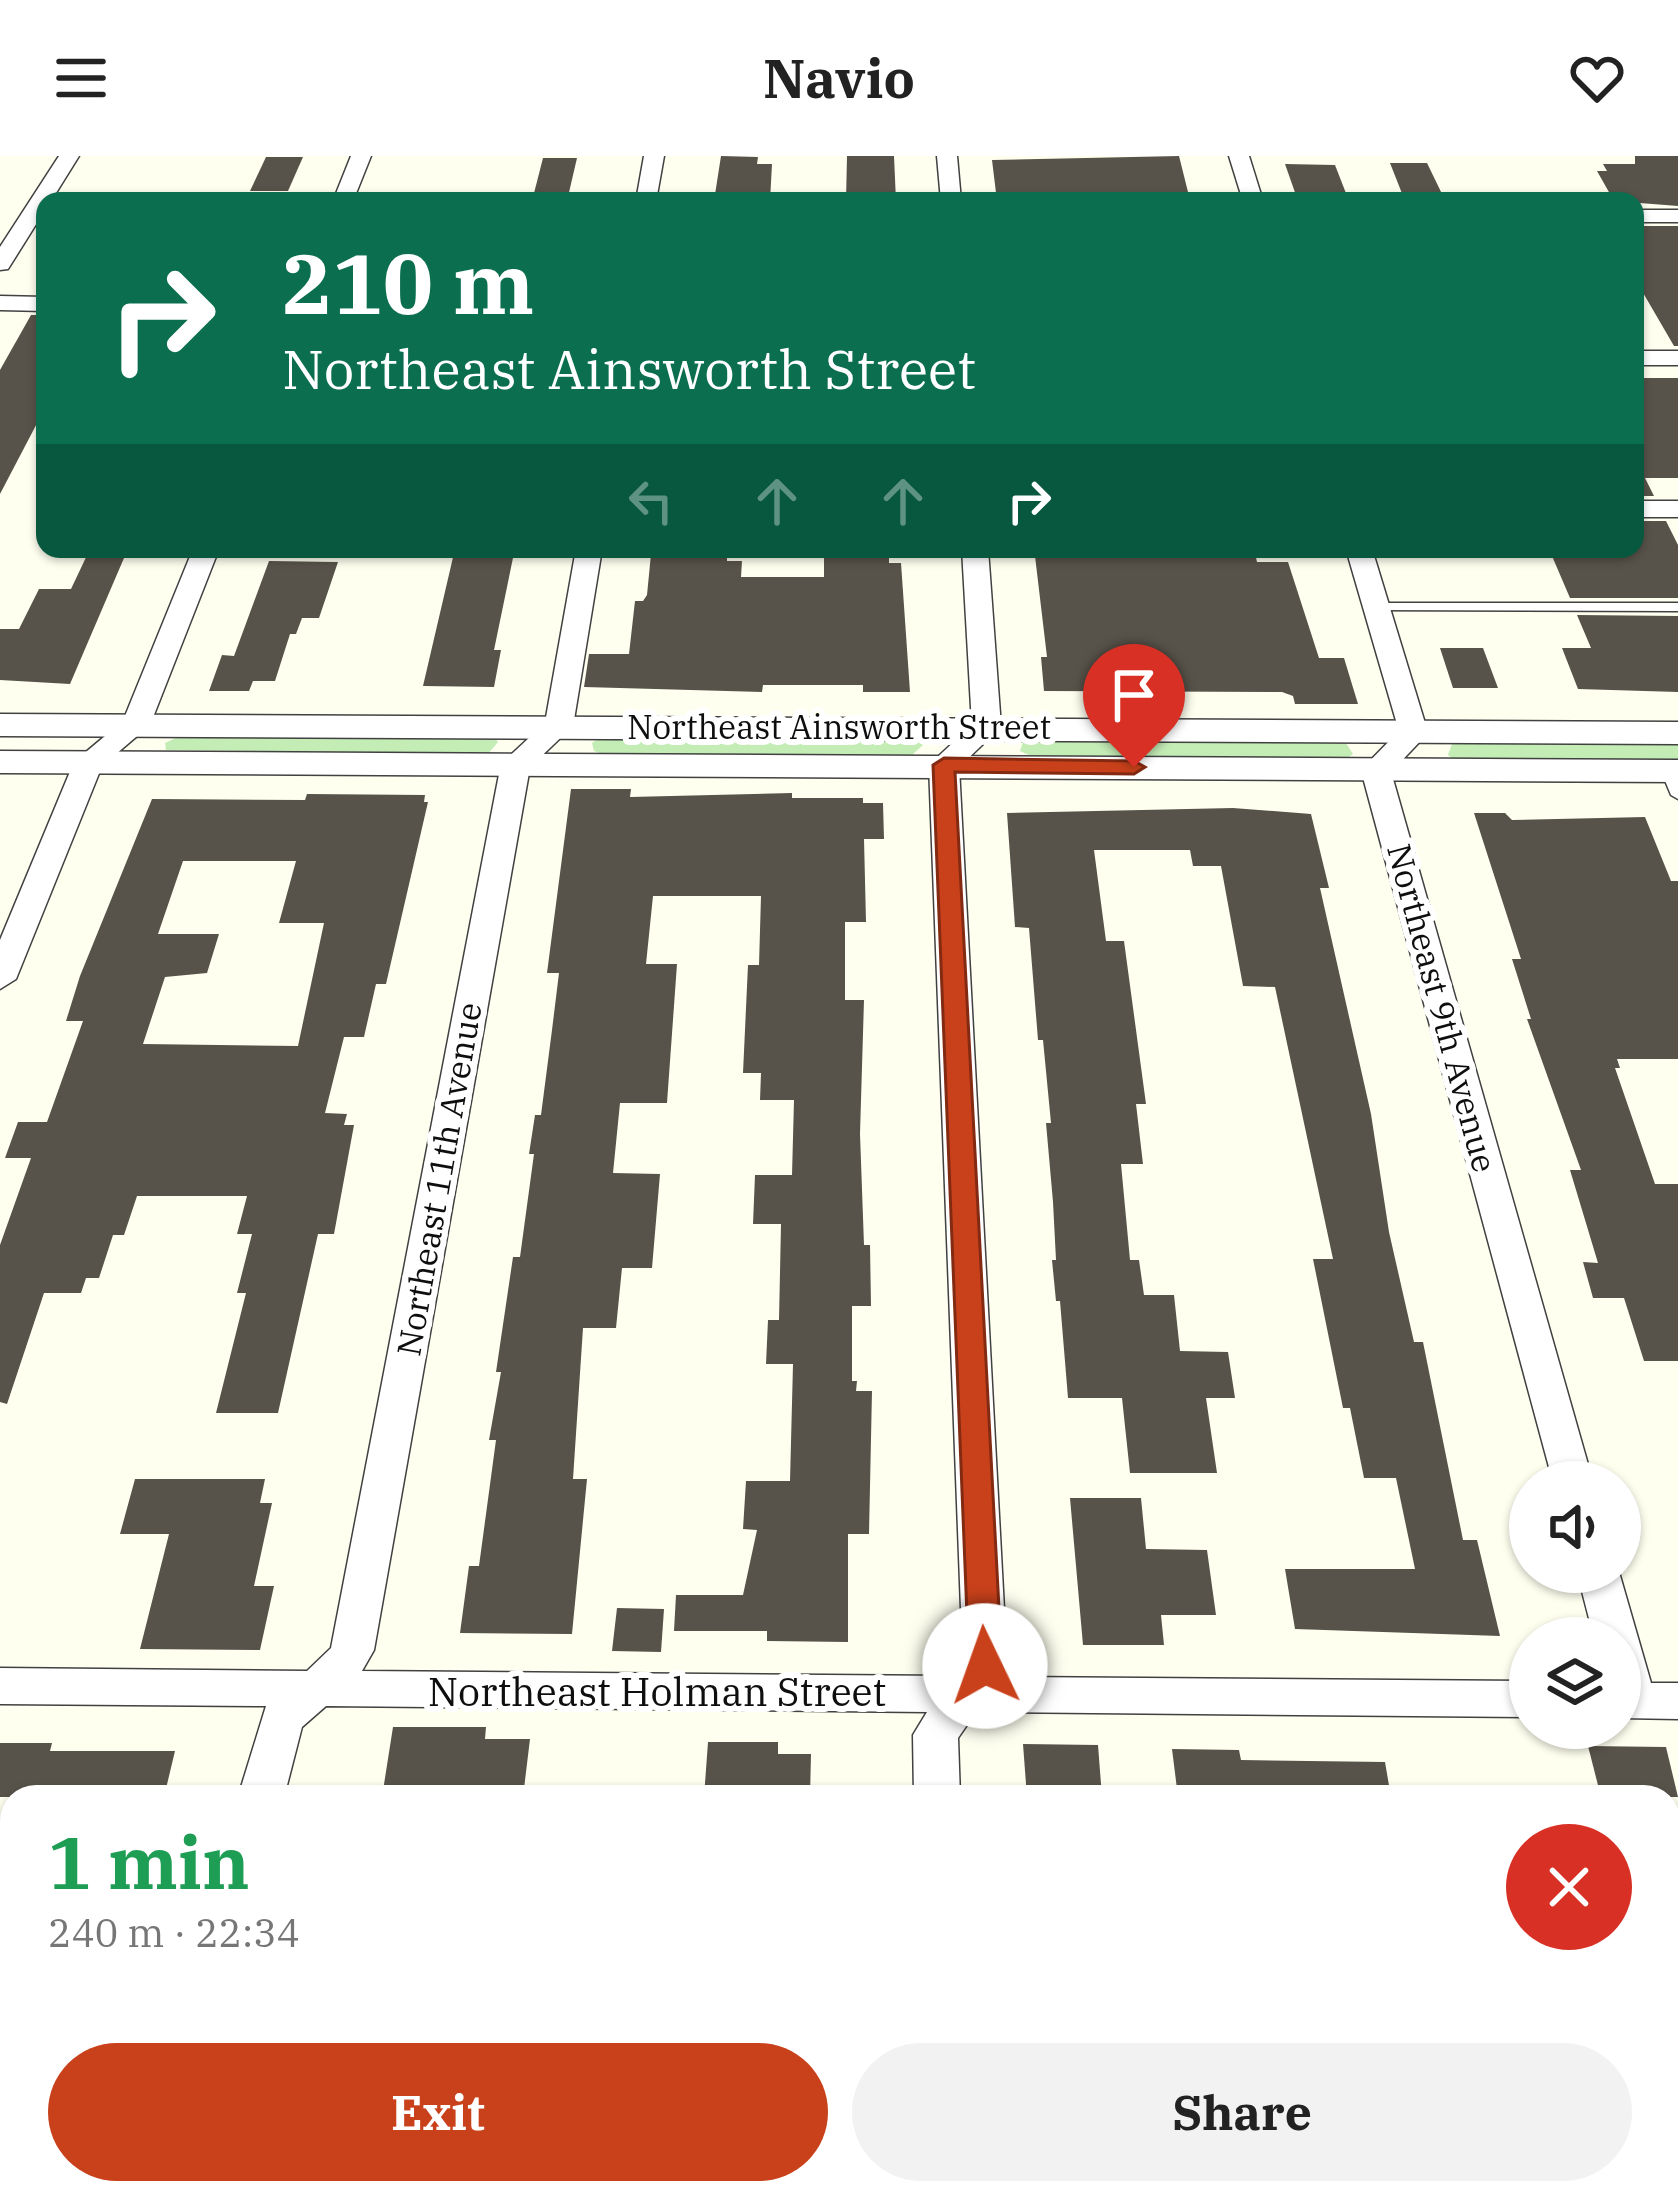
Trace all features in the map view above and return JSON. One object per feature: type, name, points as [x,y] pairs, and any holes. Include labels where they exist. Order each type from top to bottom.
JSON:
[{"type":"street","points":[[46,192],[69,156]]},
{"type":"street","points":[[347,192],[361,156]]},
{"type":"street","points":[[648,192],[654,156]]},
{"type":"street","points":[[947,156],[950,192]]},
{"type":"street","points":[[1239,156],[1250,192]]},
{"type":"street","points":[[0,264],[36,208]]},
{"type":"street","points":[[1644,216],[1678,216]]},
{"type":"street","points":[[0,303],[36,304]]},
{"type":"street","points":[[1644,358],[1678,358]]},
{"type":"street","points":[[1644,508],[1678,508]]},
{"type":"street","points":[[0,979],[89,761],[136,725],[202,558]]},
{"type":"street","points":[[516,764],[560,726],[588,558]]},
{"type":"street","points":[[937,1785],[935,1735],[985,1666],[944,765],[988,727],[976,558]]},
{"type":"street","points":[[1361,558],[1414,733],[1376,770]]},
{"type":"street","name":"Northeast Ainsworth Street","points":[[0,725],[1678,734]]},
{"type":"street","name":"Northeast Ainsworth Street","points":[[0,762],[944,765],[1675,779]]},
{"type":"street","name":"Northeast 11th Avenue","points":[[264,1785],[282,1718],[343,1666],[352,1650],[516,764]]},
{"type":"street","name":"Northeast 9th Avenue","points":[[1376,770],[1567,1461]]},
{"type":"street","name":"Northeast Holman Street","points":[[0,1686],[1509,1699]]},
{"type":"street","points":[[1641,1700],[1678,1701]]},
{"type":"lane","points":[[1376,608],[1678,607]]},
{"type":"green space","points":[[184,734],[491,734],[498,742],[488,754],[166,750],[165,743]]},
{"type":"green space","points":[[601,737],[917,739],[923,745],[912,755],[900,756],[605,755],[594,751],[592,743]]},
{"type":"green space","points":[[1024,739],[1333,739],[1346,743],[1353,754],[1346,759],[1035,758],[1020,751]]},
{"type":"green space","points":[[1453,741],[1678,743],[1678,764],[1455,761],[1448,755]]},
{"type":"building","points":[[721,156],[758,157],[757,164],[772,164],[770,192],[715,192]]},
{"type":"building","points":[[847,156],[894,156],[896,192],[846,192]]},
{"type":"building","points":[[1179,156],[1188,192],[996,192],[992,160]]},
{"type":"building","points":[[1635,156],[1678,156],[1678,206],[1644,203],[1644,192],[1609,192],[1597,171],[1607,171],[1603,164],[1635,164]]},
{"type":"building","points":[[266,157],[303,157],[288,191],[250,191]]},
{"type":"building","points":[[543,158],[577,158],[569,192],[534,192]]},
{"type":"building","points":[[1390,163],[1427,163],[1441,192],[1401,192]]},
{"type":"building","points":[[1285,164],[1335,165],[1346,192],[1295,192]]},
{"type":"building","points":[[1644,226],[1678,226],[1678,346],[1644,294]]},
{"type":"building","points":[[31,315],[36,315],[36,425],[0,494],[0,370]]},
{"type":"building","points":[[1644,378],[1678,378],[1678,478],[1645,478],[1654,496],[1644,496]]},
{"type":"building","points":[[1644,521],[1666,521],[1678,545],[1678,598],[1570,598],[1553,558],[1644,558]]},
{"type":"building","points":[[86,558],[124,558],[70,684],[0,680],[0,629],[19,629],[39,589],[71,589]]},
{"type":"building","points":[[453,558],[513,558],[494,650],[501,650],[494,687],[423,686]]},
{"type":"building","points":[[651,558],[742,561],[741,577],[824,577],[824,558],[889,558],[889,563],[901,563],[910,692],[863,692],[863,685],[763,685],[762,692],[584,687],[589,654],[629,654],[635,601],[647,595]]},
{"type":"building","points":[[1035,558],[1288,562],[1319,658],[1344,658],[1358,704],[1295,704],[1293,696],[1282,692],[1044,691],[1041,657],[1047,657]]},
{"type":"building","points":[[269,561],[338,562],[319,618],[302,618],[296,634],[290,634],[275,681],[253,681],[249,691],[209,691],[222,655],[234,656]]},
{"type":"building","points":[[1577,615],[1678,616],[1678,692],[1578,689],[1562,648],[1591,648]]},
{"type":"building","points":[[1440,648],[1483,648],[1498,688],[1453,688]]},
{"type":"building","points":[[571,789],[631,789],[630,797],[792,793],[792,798],[863,798],[863,803],[883,803],[884,839],[864,839],[866,922],[845,922],[845,1000],[864,1000],[860,1134],[871,1306],[852,1306],[852,1381],[857,1381],[856,1391],[872,1391],[869,1534],[848,1534],[848,1642],[767,1641],[767,1631],[674,1631],[676,1595],[743,1595],[757,1530],[743,1529],[746,1481],[790,1481],[793,1364],[766,1364],[768,1320],[779,1320],[781,1224],[753,1224],[755,1175],[792,1175],[794,1100],[760,1100],[761,1073],[743,1073],[748,965],[759,965],[761,896],[653,896],[646,964],[677,964],[667,1103],[620,1103],[613,1173],[660,1174],[652,1268],[622,1268],[616,1328],[583,1328],[573,1479],[587,1479],[572,1634],[460,1633],[469,1566],[479,1566],[496,1440],[489,1440],[501,1372],[496,1372],[513,1257],[520,1257],[535,1115],[541,1115],[559,973],[547,973]]},
{"type":"building","points":[[307,794],[425,795],[424,802],[428,802],[386,984],[376,984],[364,1037],[344,1037],[325,1113],[347,1114],[344,1125],[354,1125],[334,1234],[318,1234],[278,1413],[216,1413],[246,1293],[237,1293],[252,1234],[237,1234],[247,1196],[137,1196],[124,1235],[113,1235],[99,1278],[86,1278],[81,1293],[44,1293],[7,1404],[0,1402],[0,1245],[31,1158],[5,1158],[18,1122],[47,1122],[83,1021],[66,1021],[80,976],[152,799],[305,800]],"holes":[[[183,861],[296,861],[279,923],[324,923],[298,1046],[143,1044],[165,977],[207,973],[219,934],[158,934]]]},
{"type":"building","points":[[1233,808],[1311,814],[1329,888],[1320,888],[1371,1114],[1389,1232],[1414,1342],[1423,1342],[1463,1540],[1477,1540],[1500,1636],[1295,1629],[1285,1569],[1415,1569],[1396,1478],[1364,1478],[1350,1408],[1343,1408],[1313,1259],[1333,1259],[1275,987],[1243,986],[1221,866],[1193,866],[1190,850],[1094,850],[1106,941],[1124,941],[1146,1104],[1136,1104],[1143,1164],[1121,1164],[1130,1260],[1139,1260],[1144,1295],[1174,1295],[1180,1351],[1228,1352],[1235,1398],[1206,1398],[1217,1473],[1130,1473],[1122,1398],[1068,1398],[1052,1260],[1056,1260],[1046,1123],[1051,1123],[1043,1040],[1038,1040],[1029,928],[1015,927],[1007,813]]},
{"type":"building","points":[[1474,813],[1505,813],[1512,820],[1645,817],[1671,881],[1678,881],[1678,1059],[1617,1059],[1620,1068],[1615,1068],[1655,1184],[1678,1184],[1678,1361],[1644,1361],[1624,1298],[1593,1298],[1583,1262],[1598,1263],[1570,1170],[1581,1170],[1527,1019],[1531,1019],[1512,959],[1521,959]]},
{"type":"building","points":[[135,1479],[265,1479],[260,1503],[272,1503],[254,1586],[274,1586],[260,1650],[140,1649],[169,1534],[120,1534]]},
{"type":"building","points":[[1070,1498],[1141,1498],[1146,1549],[1207,1550],[1216,1615],[1161,1615],[1164,1645],[1083,1645]]},
{"type":"building","points":[[617,1608],[664,1609],[661,1652],[612,1651]]},
{"type":"building","points":[[393,1727],[486,1727],[485,1739],[530,1739],[524,1785],[384,1785]]},
{"type":"building","points":[[708,1742],[778,1742],[778,1754],[811,1754],[810,1785],[705,1785]]},
{"type":"building","points":[[0,1743],[52,1743],[50,1751],[175,1751],[167,1785],[0,1785]]},
{"type":"building","points":[[1023,1744],[1098,1745],[1101,1785],[1026,1785]]},
{"type":"building","points":[[1666,1747],[1675,1785],[1598,1785],[1589,1749]]},
{"type":"building","points":[[1172,1749],[1239,1750],[1241,1760],[1385,1762],[1389,1785],[1176,1785]]},
{"type":"route","points":[[985,1666],[944,765],[1134,767]]}]
